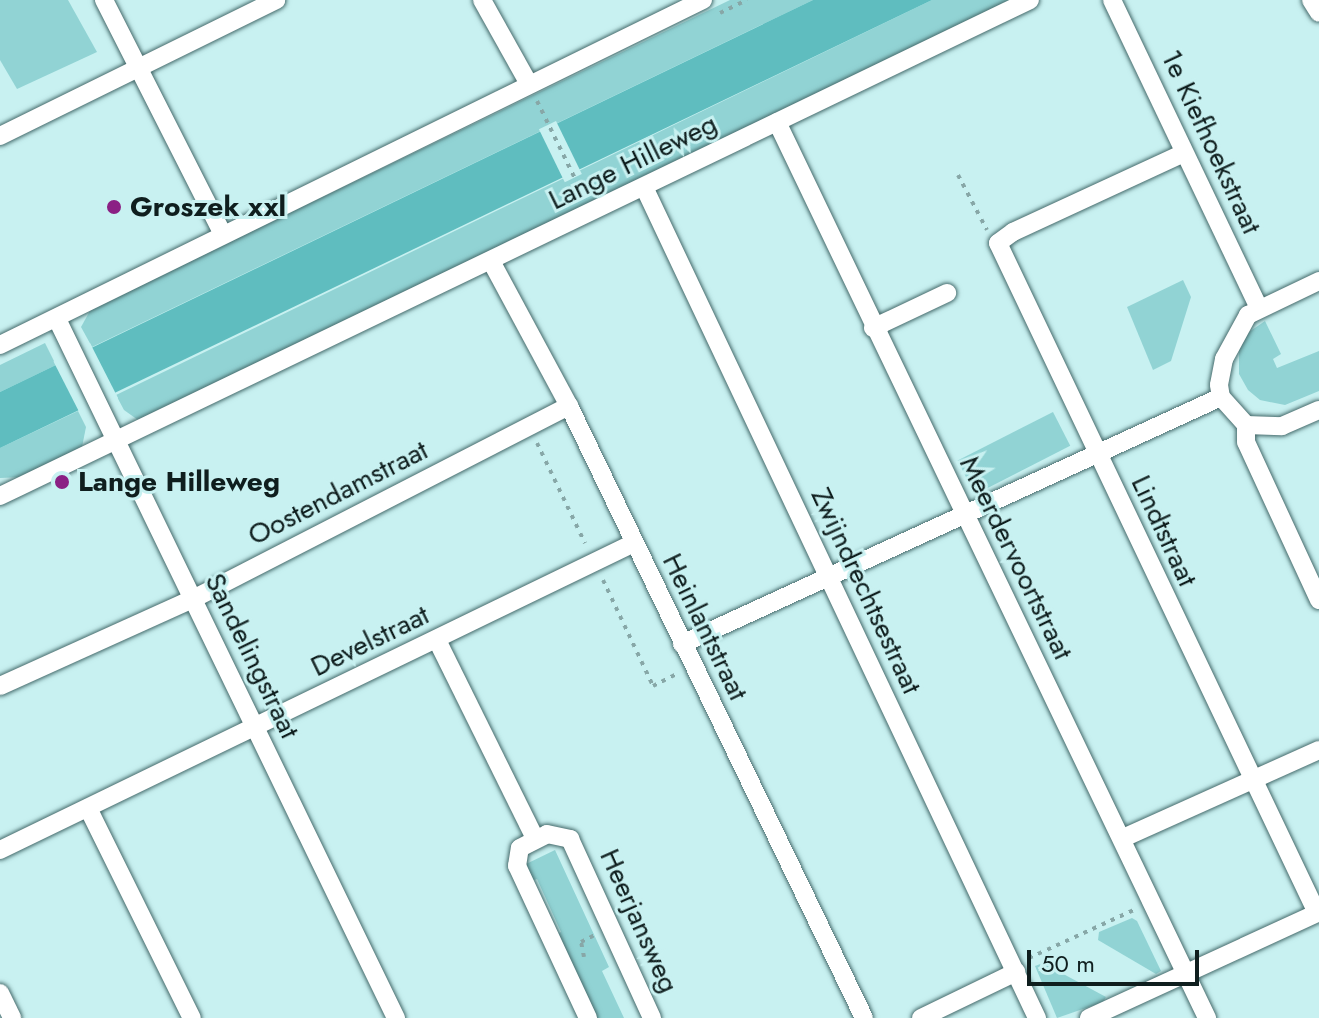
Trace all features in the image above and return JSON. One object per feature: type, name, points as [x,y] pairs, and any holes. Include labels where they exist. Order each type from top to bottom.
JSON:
[{"type":"street","points":[[104,0],[223,235]]},
{"type":"street","points":[[0,136],[276,0]]},
{"type":"street","points":[[482,0],[529,84]]},
{"type":"street","points":[[0,345],[61,327],[223,235],[703,0]]},
{"type":"street","name":"Lange Hilleweg","points":[[0,496],[492,263],[1030,0]]},
{"type":"street","name":"1e Kiefhoekstraat","points":[[1112,0],[1259,308]]},
{"type":"street","points":[[1311,0],[1319,13]]},
{"type":"street","name":"Meerdervoortstraat","points":[[777,122],[873,328],[1123,838],[1207,1018]]},
{"type":"street","points":[[998,243],[1013,232],[1184,153]]},
{"type":"street","name":"Zwijndrechtsestraat","points":[[645,189],[1037,1018]]},
{"type":"street","name":"Lindtstraat","points":[[998,243],[1251,783],[1318,915]]},
{"type":"street","name":"Heinlantstraat","points":[[492,263],[569,406],[864,1018]]},
{"type":"street","points":[[1319,281],[1259,308],[1241,324],[1224,359],[1221,397],[1246,425],[1246,442],[1319,600]]},
{"type":"street","points":[[873,328],[947,293]]},
{"type":"street","name":"Sandelingstraat","points":[[61,327],[118,439],[396,1018]]},
{"type":"street","points":[[682,644],[962,512],[1221,397]]},
{"type":"street","name":"Oostendamstraat","points":[[0,686],[193,599],[569,406]]},
{"type":"street","points":[[1246,425],[1282,426],[1319,410]]},
{"type":"street","name":"Develstraat","points":[[0,850],[634,543]]},
{"type":"street","points":[[437,640],[535,838],[520,848],[517,866],[588,1018]]},
{"type":"street","points":[[1123,838],[1319,750]]},
{"type":"street","points":[[88,808],[192,1018]]},
{"type":"street","name":"Heerjansweg","points":[[535,838],[561,833],[570,839],[652,1018]]},
{"type":"street","points":[[1089,1018],[1318,915]]},
{"type":"street","points":[[921,1018],[1014,969]]},
{"type":"street","points":[[0,993],[12,1018]]},
{"type":"path","points":[[540,106],[579,189]]},
{"type":"path","points":[[958,175],[998,243]]},
{"type":"path","points":[[1014,969],[1153,901]]},
{"type":"path","points":[[569,977],[587,965],[581,942],[611,928]]},
{"type":"shaded area","points":[[0,0],[68,0],[97,52],[17,89],[0,60]]},
{"type":"shaded area","points":[[730,0],[813,0],[92,347],[81,327],[91,309]]},
{"type":"shaded area","points":[[813,0],[932,0],[0,448],[0,392]]},
{"type":"shaded area","points":[[932,0],[1012,0],[138,420],[124,410],[116,395]]},
{"type":"shaded area","points":[[1183,280],[1191,297],[1171,361],[1153,370],[1127,307]]},
{"type":"shaded area","points":[[1265,321],[1281,354],[1273,359],[1277,368],[1319,351],[1319,391],[1285,405],[1260,400],[1248,390],[1239,374],[1239,350],[1249,332]]},
{"type":"shaded area","points":[[45,343],[56,365],[0,392],[0,365]]},
{"type":"shaded area","points":[[78,411],[86,427],[82,447],[23,477],[0,478],[0,448]]},
{"type":"shaded area","points":[[1053,412],[1070,446],[975,494],[958,461]]},
{"type":"shaded area","points":[[555,850],[609,967],[602,971],[624,1018],[593,1018],[555,935],[561,932],[537,879],[529,882],[522,866]]},
{"type":"shaded area","points":[[1132,918],[1137,921],[1161,971],[1156,974],[1098,940],[1099,932]]},
{"type":"shaded area","points":[[1043,963],[1106,997],[1103,1002],[1057,1018],[1035,966]]},
{"type":"pier","points":[[556,121],[582,174],[565,182],[539,129]]},
{"type":"pier","points":[[90,343],[118,398],[82,417],[53,362]]},
{"type":"place","name":"Groszek xxl","points":[[114,207]]},
{"type":"place","name":"Lange Hilleweg","points":[[62,482]]}]
